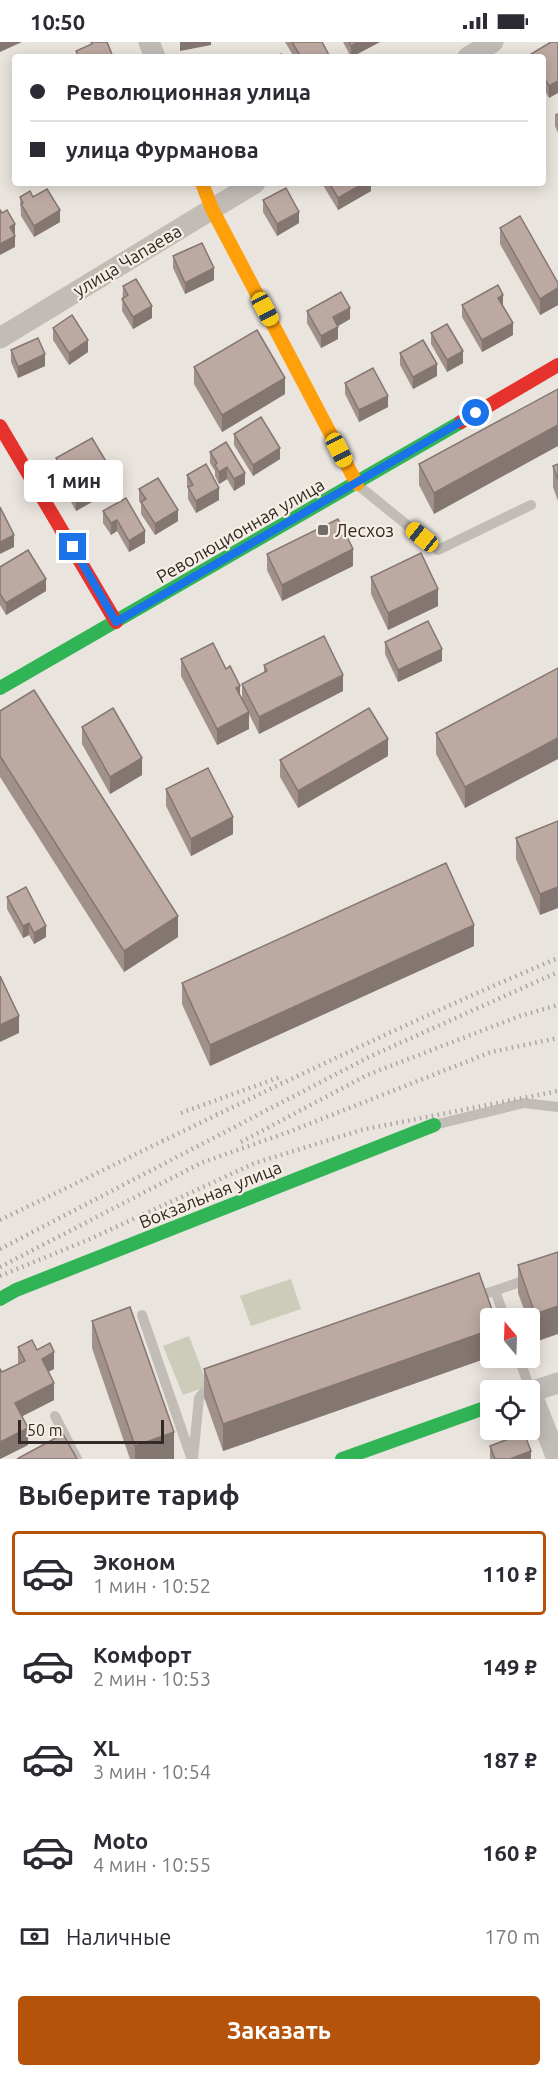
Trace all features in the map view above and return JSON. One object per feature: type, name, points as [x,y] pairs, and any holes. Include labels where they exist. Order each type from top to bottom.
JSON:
[{"type":"street","points":[[473,54],[493,42]]},
{"type":"street","points":[[203,186],[212,209],[357,484]]},
{"type":"street","name":"улица Чапаева","points":[[0,338],[250,186]]},
{"type":"street","name":"Революционная улица","points":[[0,687],[357,484],[558,365]]},
{"type":"street","points":[[0,426],[116,622]]},
{"type":"street","name":"Вокзальная улица","points":[[0,1299],[16,1290],[434,1125]]},
{"type":"street","points":[[540,1389],[558,1383]]},
{"type":"street","points":[[342,1459],[480,1410]]},
{"type":"street","points":[[540,1417],[557,1459]]},
{"type":"lane","points":[[357,484],[438,550],[531,505]]},
{"type":"lane","points":[[434,1125],[524,1103],[558,1107]]},
{"type":"lane","points":[[462,1302],[537,1276]]},
{"type":"lane","points":[[495,1291],[501,1308]]},
{"type":"lane","points":[[142,1315],[192,1459]]},
{"type":"lane","points":[[192,1459],[200,1398],[204,1392],[224,1384]]},
{"type":"lane","points":[[55,1416],[77,1459]]},
{"type":"green space","points":[[291,1279],[301,1309],[251,1326],[240,1296]]},
{"type":"green space","points":[[189,1336],[208,1386],[183,1395],[163,1346]]},
{"type":"building","points":[[91,42],[107,42],[112,54],[78,54],[76,51],[92,44]]},
{"type":"building","points":[[292,42],[322,42],[328,54],[299,54]]},
{"type":"building","points":[[551,42],[558,42],[558,81],[549,86],[546,81],[546,54],[531,54]]},
{"type":"building","points":[[331,186],[359,186],[338,198]]},
{"type":"building","points":[[286,188],[299,212],[277,224],[263,200]]},
{"type":"building","points":[[47,189],[60,210],[34,226],[21,204],[23,203],[20,197],[30,191],[33,197]]},
{"type":"building","points":[[0,210],[2,213],[7,210],[15,224],[10,227],[15,236],[0,244]]},
{"type":"building","points":[[520,216],[558,283],[558,288],[540,299],[500,228]]},
{"type":"building","points":[[202,243],[214,268],[185,283],[173,256]]},
{"type":"building","points":[[136,279],[152,306],[133,317],[122,299],[128,295],[123,286]]},
{"type":"building","points":[[498,285],[503,295],[498,298],[513,323],[482,340],[462,305]]},
{"type":"building","points":[[341,292],[350,308],[333,317],[338,327],[321,336],[307,311]]},
{"type":"building","points":[[72,315],[88,340],[69,353],[53,328]]},
{"type":"building","points":[[447,324],[463,351],[447,360],[431,333]]},
{"type":"building","points":[[257,330],[285,378],[222,415],[194,367]]},
{"type":"building","points":[[38,338],[45,354],[18,367],[11,350]]},
{"type":"building","points":[[423,340],[437,364],[413,377],[400,353]]},
{"type":"building","points":[[373,368],[388,396],[359,410],[345,383]]},
{"type":"building","points":[[558,389],[558,425],[434,493],[419,464]]},
{"type":"building","points":[[261,417],[280,448],[253,465],[234,434]]},
{"type":"building","points":[[92,438],[113,473],[76,494],[56,458]]},
{"type":"building","points":[[226,442],[245,473],[234,479],[227,467],[219,472],[215,465],[217,463],[210,452]]},
{"type":"building","points":[[206,464],[219,488],[196,501],[188,487],[193,485],[187,475]]},
{"type":"building","points":[[558,464],[558,480],[553,466]]},
{"type":"building","points":[[158,478],[178,510],[155,524],[141,502],[146,499],[139,489]]},
{"type":"building","points":[[126,498],[145,531],[129,541],[117,520],[111,523],[103,511]]},
{"type":"building","points":[[0,507],[14,535],[0,542]]},
{"type":"building","points":[[338,519],[353,549],[282,585],[267,554]]},
{"type":"building","points":[[28,550],[46,579],[6,603],[0,594],[0,567]]},
{"type":"building","points":[[421,553],[438,589],[388,613],[371,577]]},
{"type":"building","points":[[428,621],[442,649],[398,670],[385,642]]},
{"type":"building","points":[[324,636],[343,675],[259,717],[242,684],[267,671],[264,665]]},
{"type":"building","points":[[213,643],[226,669],[230,666],[240,686],[236,688],[249,712],[217,729],[181,659]]},
{"type":"building","points":[[558,668],[558,738],[465,787],[436,733]]},
{"type":"building","points":[[34,690],[178,916],[124,951],[0,756],[0,711]]},
{"type":"building","points":[[113,708],[142,758],[110,777],[82,727]]},
{"type":"building","points":[[369,708],[388,739],[298,791],[280,760]]},
{"type":"building","points":[[208,768],[233,817],[191,839],[166,789]]},
{"type":"building","points":[[558,821],[558,887],[540,894],[516,838]]},
{"type":"building","points":[[446,863],[474,925],[210,1045],[182,983]]},
{"type":"building","points":[[26,887],[46,926],[34,933],[29,923],[23,926],[7,897]]},
{"type":"building","points":[[0,976],[19,1016],[0,1025]]},
{"type":"building","points":[[558,1252],[558,1306],[540,1312],[540,1308],[533,1308],[518,1265]]},
{"type":"building","points":[[479,1273],[491,1308],[480,1308],[480,1334],[223,1424],[204,1369]]},
{"type":"building","points":[[130,1307],[174,1432],[135,1446],[92,1321]]},
{"type":"building","points":[[32,1340],[37,1350],[50,1343],[54,1352],[42,1359],[54,1383],[15,1403],[28,1428],[0,1442],[0,1369],[2,1372],[25,1361],[18,1347]]},
{"type":"building","points":[[63,1434],[77,1459],[17,1459]]},
{"type":"building","points":[[506,1440],[527,1440],[531,1451],[510,1459],[495,1459],[490,1446]]},
{"type":"railway","points":[[0,1220],[347,1053],[558,958]]},
{"type":"railway","points":[[0,1249],[369,1057],[558,972]]},
{"type":"railway","points":[[241,1142],[367,1075],[520,1016],[558,1005]]},
{"type":"railway","points":[[0,1267],[201,1163],[286,1133],[491,1052],[558,1038]]},
{"type":"railway","points":[[181,1113],[280,1077]]},
{"type":"railway","points":[[0,1276],[90,1239],[255,1163],[361,1130],[558,1091]]},
{"type":"traffic: fast","points":[[0,688],[461,422]]},
{"type":"traffic: fast","points":[[0,1299],[16,1290],[434,1125]]},
{"type":"traffic: fast","points":[[342,1459],[480,1410]]},
{"type":"traffic: slow","points":[[203,186],[212,209],[357,484]]},
{"type":"traffic: jam","points":[[461,422],[558,365]]},
{"type":"traffic: jam","points":[[0,426],[116,622]]},
{"type":"place","name":"Лесхоз","points":[[323,530]]},
{"type":"route","points":[[73,547],[116,622],[313,510],[476,413]]}]
